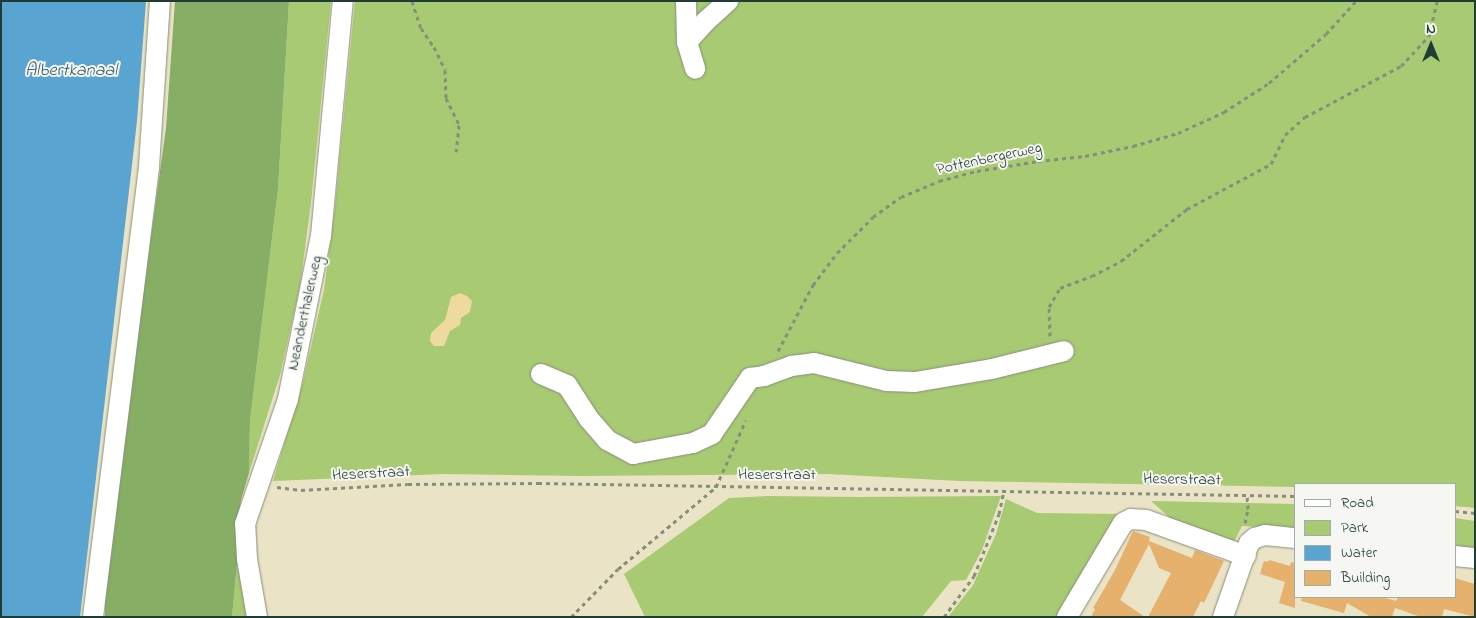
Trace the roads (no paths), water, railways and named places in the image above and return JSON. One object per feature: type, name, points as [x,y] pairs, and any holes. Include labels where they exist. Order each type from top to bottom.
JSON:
[{"type":"street","points":[[93,617],[149,166],[160,1]]},
{"type":"street","name":"Neanderthalerweg","points":[[257,617],[247,558],[245,524],[288,399],[321,236],[343,1]]},
{"type":"street","points":[[686,1],[687,42],[695,69]]},
{"type":"street","points":[[687,42],[706,20],[728,1]]},
{"type":"street","points":[[541,374],[567,385],[589,419],[607,440],[632,454],[693,443],[712,434],[750,378],[764,376],[791,366],[814,363],[886,381],[915,382],[992,369],[1057,353]]},
{"type":"street","points":[[1073,615],[1123,523],[1140,518],[1246,556]]},
{"type":"street","points":[[1223,617],[1249,543],[1260,536],[1294,538]]},
{"type":"street","points":[[1456,556],[1475,558]]},
{"type":"water","name":"Albertkanaal","points":[[1,1],[146,1],[137,121],[80,617],[1,617]]}]
